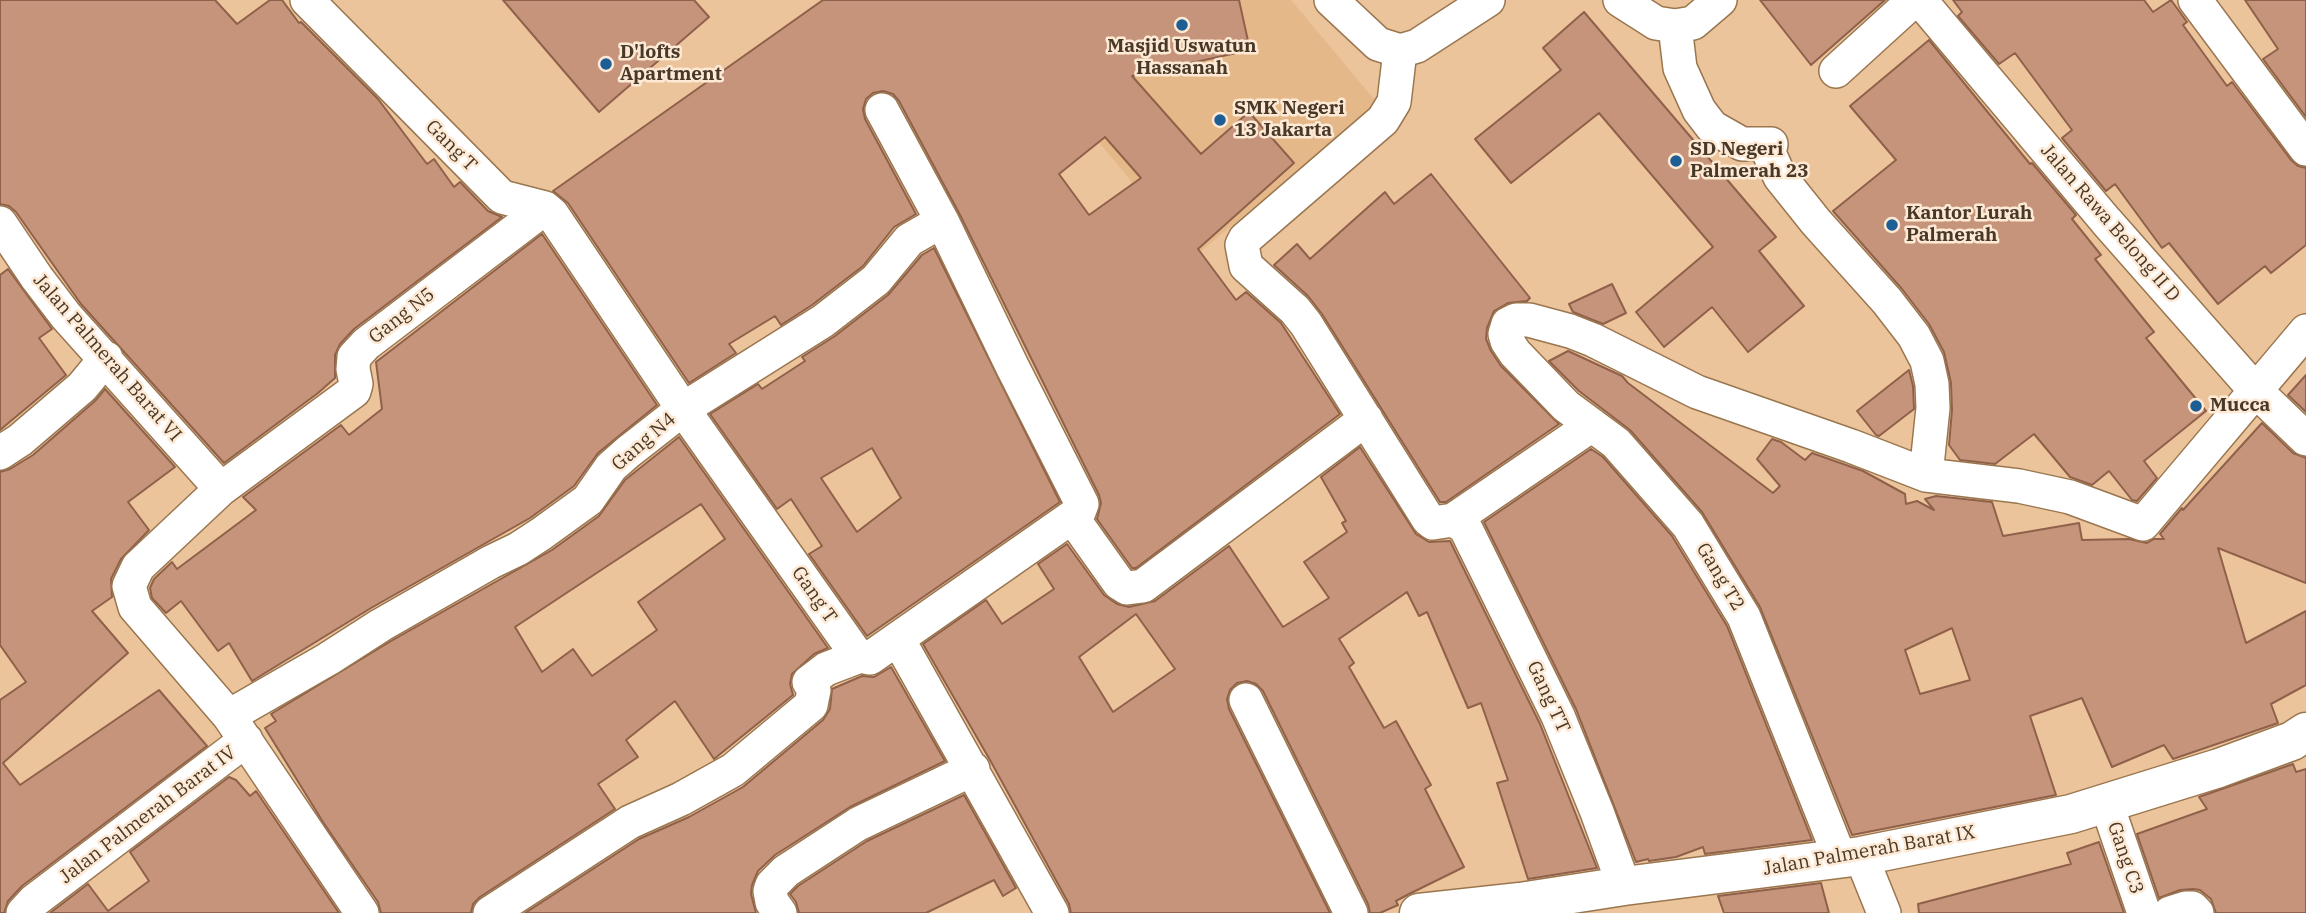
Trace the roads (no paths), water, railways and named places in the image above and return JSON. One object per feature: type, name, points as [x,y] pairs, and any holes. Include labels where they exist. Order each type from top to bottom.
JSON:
[{"type":"street","points":[[1331,0],[1378,44],[1400,51],[1417,46],[1488,0]]},
{"type":"street","points":[[1620,0],[1657,23],[1675,26],[1693,23],[1720,0]]},
{"type":"street","points":[[1836,71],[1914,0]]},
{"type":"street","name":"Jalan Rawa Belong II D","points":[[1920,0],[2106,220],[2255,390],[2306,439]]},
{"type":"street","points":[[2194,0],[2306,149]]},
{"type":"street","name":"Gang T","points":[[316,3],[502,197],[545,208],[552,214],[683,409],[860,656]]},
{"type":"street","points":[[1675,26],[1680,68],[1699,110],[1712,127],[1742,144],[1771,144],[1769,153],[1780,177],[1914,336],[1927,361],[1932,384],[1933,408],[1926,475],[2019,486],[2070,497],[2143,524],[2306,331]]},
{"type":"street","points":[[1400,51],[1394,102],[1383,120],[1245,239],[1242,245],[1246,266],[1295,310],[1306,324],[1428,519],[1438,523],[1453,520],[1592,425]]},
{"type":"street","points":[[490,913],[630,822],[681,799],[733,770],[811,705],[814,690],[809,682],[827,669],[860,656],[874,657],[1079,512],[1083,504],[942,221],[882,110]]},
{"type":"street","name":"Gang N5","points":[[221,489],[354,391],[354,358],[366,344],[545,208]]},
{"type":"street","name":"Gang N4","points":[[237,728],[328,659],[381,625],[541,534],[588,500],[611,467],[683,409],[823,321],[876,280],[909,240],[942,221]]},
{"type":"street","name":"Jalan Palmerah Barat VI","points":[[0,223],[51,297],[221,489]]},
{"type":"street","name":"Gang T2","points":[[1884,913],[1850,857],[1744,617],[1688,525],[1616,443],[1566,406],[1515,353],[1507,341],[1508,324],[1521,320],[1545,323],[1593,340],[1697,392],[1926,475]]},
{"type":"street","points":[[0,453],[20,440],[82,387],[106,358]]},
{"type":"street","points":[[1072,517],[1119,583],[1127,588],[1143,586],[1366,419]]},
{"type":"street","name":"Jalan Palmerah Barat IV","points":[[23,913],[237,728],[135,607],[129,586],[138,567],[221,489]]},
{"type":"street","name":"Gang TT","points":[[1453,520],[1465,527],[1558,716],[1624,886]]},
{"type":"street","points":[[898,639],[1052,913]]},
{"type":"street","points":[[1246,700],[1351,913]]},
{"type":"street","points":[[237,728],[362,913]]},
{"type":"street","name":"Jalan Palmerah Barat IX","points":[[1419,913],[1520,902],[1850,857],[2071,814],[2219,768],[2292,741],[2306,732]]},
{"type":"street","points":[[780,913],[772,902],[772,884],[786,871],[858,824],[973,769]]},
{"type":"street","name":"Gang C3","points":[[2106,802],[2144,913]]},
{"type":"street","points":[[2170,913],[2192,908],[2197,913]]},
{"type":"place","name":"Masjid Uswatun Hassanah","points":[[1182,25]]},
{"type":"place","name":"D'lofts Apartment","points":[[606,64]]},
{"type":"place","name":"SMK Negeri 13 Jakarta","points":[[1220,120]]},
{"type":"place","name":"SD Negeri Palmerah 23","points":[[1676,161]]},
{"type":"place","name":"Kantor Lurah Palmerah","points":[[1892,225]]},
{"type":"place","name":"Mucca","points":[[2196,406]]}]
